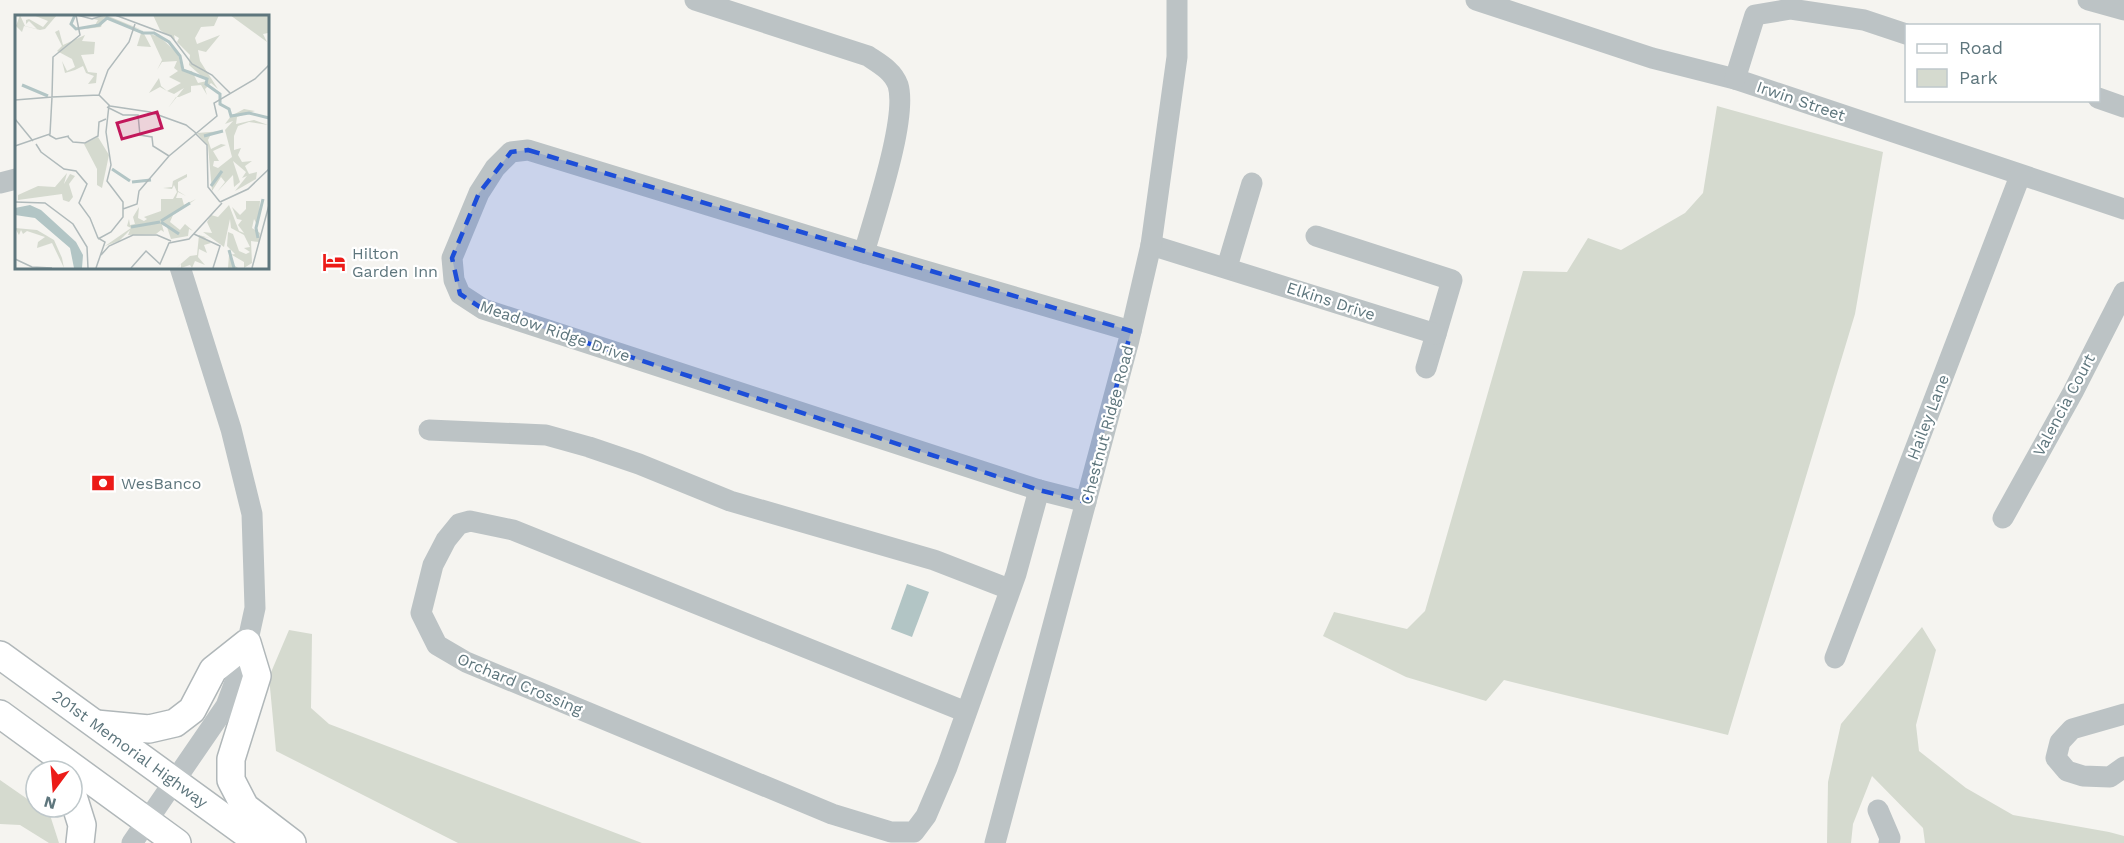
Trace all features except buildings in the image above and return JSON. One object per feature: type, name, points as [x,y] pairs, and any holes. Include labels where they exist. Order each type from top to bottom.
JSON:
[{"type":"main road","points":[[96,724],[149,729],[176,723],[192,710],[213,670],[247,643],[257,676],[231,759],[231,780],[245,807],[292,843]]},
{"type":"main road","name":"201st Memorial Highway","points":[[0,655],[259,843]]},
{"type":"main road","points":[[0,716],[43,759]]},
{"type":"main road","points":[[0,716],[177,843]]},
{"type":"main road","points":[[80,819],[82,825],[80,843]]},
{"type":"street","points":[[695,0],[868,56],[887,68],[898,85],[897,129],[864,254]]},
{"type":"street","name":"Chestnut Ridge Road","points":[[995,843],[1131,331],[1151,245],[1177,57],[1177,0]]},
{"type":"street","name":"Irwin Street","points":[[1476,0],[1652,58],[1735,79],[2124,209]]},
{"type":"street","points":[[2088,0],[2124,10]]},
{"type":"street","points":[[1735,79],[1756,8],[1791,9],[1864,20],[1905,34]]},
{"type":"street","points":[[2100,99],[2124,107]]},
{"type":"street","name":"Meadow Ridge Drive","points":[[1086,502],[1039,490],[483,309],[460,294],[454,280],[452,258],[479,193],[495,168],[511,152],[528,150],[864,254],[1131,331]]},
{"type":"street","name":"Hailey Lane","points":[[1835,658],[2020,176]]},
{"type":"street","points":[[0,183],[15,178]]},
{"type":"street","points":[[1227,267],[1252,183]]},
{"type":"street","points":[[1316,236],[1452,279],[1426,368]]},
{"type":"street","name":"Elkins Drive","points":[[1151,245],[1436,334]]},
{"type":"street","points":[[132,843],[226,706],[244,658],[255,608],[252,514],[231,429],[180,268]]},
{"type":"street","name":"Valencia Court","points":[[2003,518],[2073,392],[2124,291]]},
{"type":"street","points":[[429,430],[546,435],[639,464],[730,501],[934,560],[1009,589]]},
{"type":"street","name":"Orchard Crossing","points":[[966,712],[513,530],[470,521],[459,524],[446,540],[433,565],[421,613],[437,645],[466,662],[832,814],[891,832],[914,832],[926,816],[947,767],[1016,574],[1039,490]]},
{"type":"street","points":[[2124,714],[2072,729],[2060,742],[2056,758],[2067,771],[2083,776],[2110,777],[2124,767]]},
{"type":"street","points":[[1878,810],[1890,838],[1889,843]]},
{"type":"highlighted area","points":[[528,150],[1131,331],[1086,502],[1039,490],[483,309],[460,294],[452,258],[479,193],[511,152]]},
{"type":"green space","points":[[1717,106],[1883,152],[1855,314],[1728,735],[1504,680],[1486,701],[1406,677],[1323,636],[1334,612],[1407,629],[1425,611],[1523,271],[1567,272],[1588,238],[1621,250],[1685,213],[1703,193]]},
{"type":"green space","points":[[1922,627],[1936,650],[1916,725],[1919,751],[1966,788],[2013,815],[2109,832],[2124,836],[2124,843],[1925,843],[1923,828],[1872,776],[1853,824],[1851,843],[1827,843],[1828,782],[1841,724]]},
{"type":"green space","points":[[289,630],[312,634],[311,708],[329,724],[642,843],[458,843],[276,751],[269,677]]},
{"type":"green space","points":[[0,780],[24,797],[24,819],[51,819],[59,843],[49,843],[20,825],[0,824]]},
{"type":"shaded area","points":[[907,584],[929,592],[912,637],[891,629]]},
{"type":"place","name":"Hilton Garden Inn","points":[[334,262]]},
{"type":"place","name":"WesBanco","points":[[103,483]]}]
